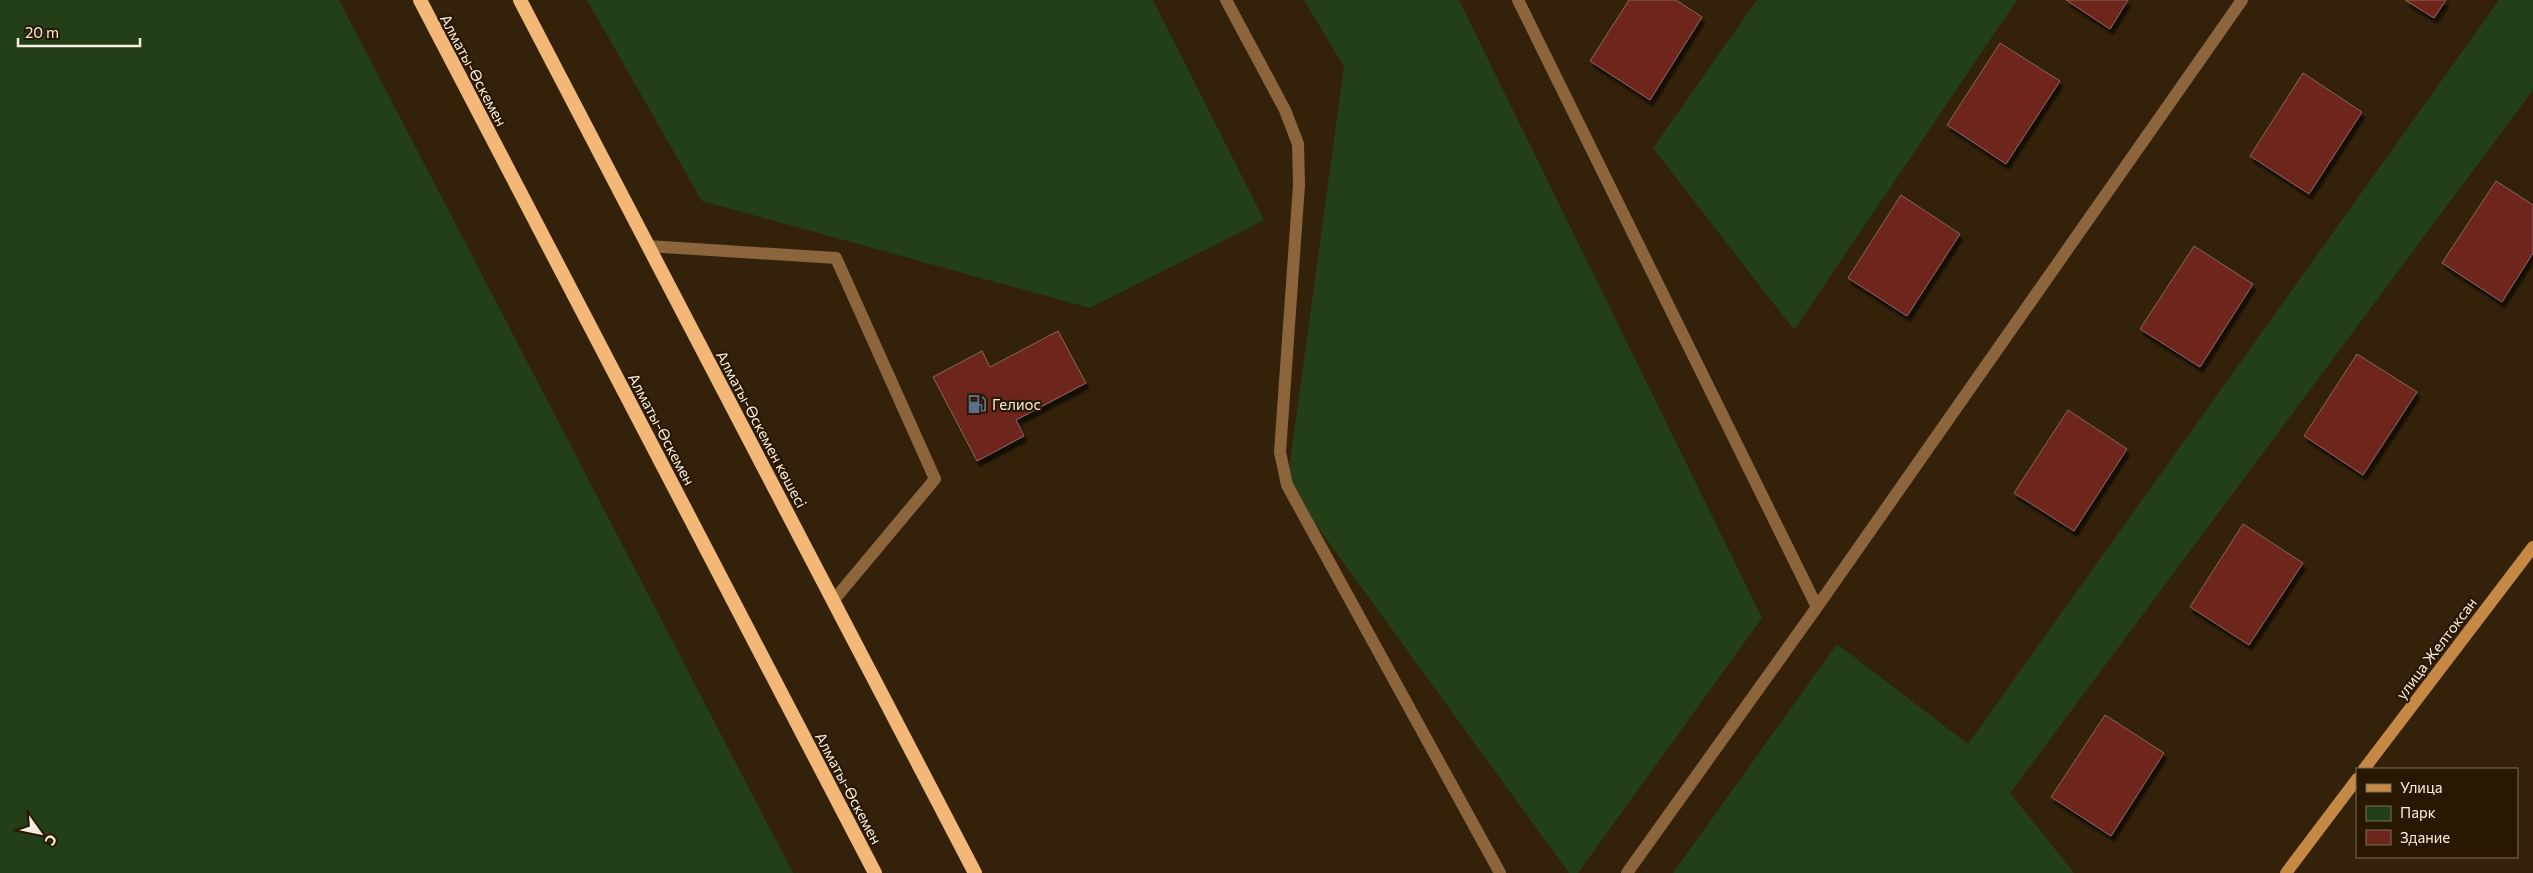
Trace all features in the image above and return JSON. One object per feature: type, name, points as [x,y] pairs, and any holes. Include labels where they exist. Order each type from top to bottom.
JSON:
[{"type":"highway","name":"Алматы-Өскемен","points":[[420,0],[874,873]]},
{"type":"highway","name":"Алматы-Өскемен көшесі","points":[[520,0],[975,873]]},
{"type":"main road","name":"улица Желтоксан","points":[[2365,768],[2533,547]]},
{"type":"main road","points":[[2286,873],[2356,780]]},
{"type":"street","points":[[1226,0],[1285,110],[1298,144],[1299,185],[1280,452],[1287,485],[1500,873]]},
{"type":"street","points":[[1518,0],[1817,607]]},
{"type":"street","points":[[1627,873],[1817,607],[2242,0]]},
{"type":"street","points":[[648,246],[836,258],[935,479],[833,601]]},
{"type":"green space","points":[[0,0],[339,0],[793,873],[0,873]]},
{"type":"green space","points":[[587,0],[1153,0],[1264,220],[1090,308],[702,201]]},
{"type":"green space","points":[[1304,0],[1459,0],[1762,618],[1578,873],[1569,873],[1287,485],[1344,67]]},
{"type":"green space","points":[[1757,0],[2017,0],[1794,330],[1653,148]]},
{"type":"green space","points":[[2499,0],[2533,0],[2533,90],[2010,793],[2074,873],[1673,873],[1837,644],[1968,744]]},
{"type":"building","points":[[1629,0],[1676,0],[1702,17],[1650,100],[1590,61]]},
{"type":"building","points":[[2066,0],[2128,0],[2110,29]]},
{"type":"building","points":[[2405,0],[2446,0],[2434,18]]},
{"type":"building","points":[[2000,43],[2060,81],[2006,164],[1947,125]]},
{"type":"building","points":[[2303,73],[2362,112],[2309,194],[2250,156]]},
{"type":"building","points":[[2496,181],[2533,205],[2533,253],[2502,302],[2442,263]]},
{"type":"building","points":[[1901,195],[1960,234],[1907,316],[1848,278]]},
{"type":"building","points":[[2194,246],[2253,284],[2200,367],[2140,329]]},
{"type":"building","points":[[1058,331],[1086,383],[1016,420],[1024,436],[977,461],[933,377],[982,351],[990,367]]},
{"type":"building","points":[[2357,354],[2417,392],[2363,475],[2304,436]]},
{"type":"building","points":[[2068,410],[2127,449],[2074,531],[2014,493]]},
{"type":"building","points":[[2243,524],[2303,563],[2249,645],[2190,607]]},
{"type":"building","points":[[2105,715],[2164,753],[2111,836],[2051,797]]},
{"type":"place","name":"Гелиос","points":[[977,404]]}]
